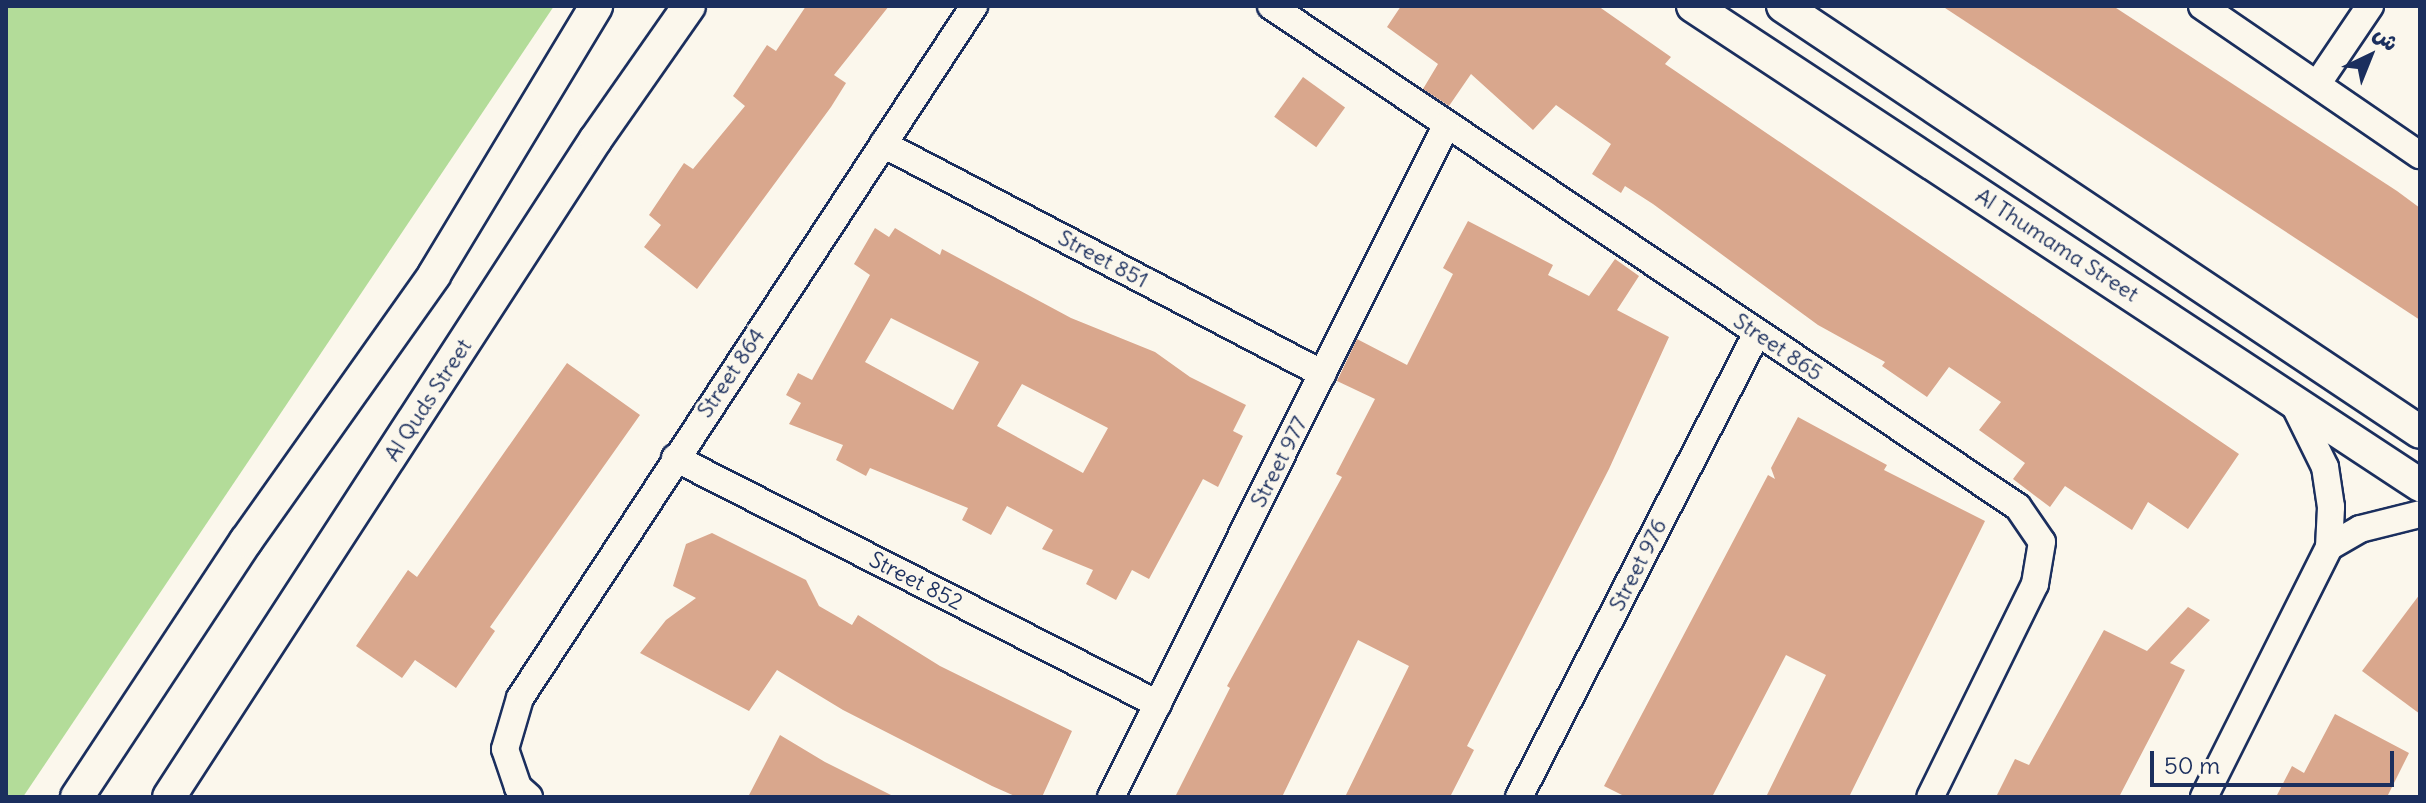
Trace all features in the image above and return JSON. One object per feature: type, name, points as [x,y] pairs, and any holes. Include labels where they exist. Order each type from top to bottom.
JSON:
[{"type":"street","points":[[77,797],[246,541],[434,275],[596,6]]},
{"type":"street","name":"Al Quds Street","points":[[169,797],[596,139],[689,6]]},
{"type":"street","name":"Street 864","points":[[529,797],[518,787],[505,749],[520,698],[974,6]]},
{"type":"street","name":"Street 865","points":[[1271,6],[2018,507],[2042,542],[2035,584],[1930,797]]},
{"type":"street","name":"Al Thumama Street","points":[[1693,6],[2420,485]]},
{"type":"street","name":"Al Thumama Street","points":[[1783,6],[2420,432]]},
{"type":"street","points":[[2202,6],[2420,155]]},
{"type":"street","points":[[2318,83],[2370,6]]},
{"type":"street","name":"Street 977","points":[[1111,797],[1446,126]]},
{"type":"street","name":"Street 851","points":[[883,144],[1323,374]]},
{"type":"street","name":"Street 976","points":[[1519,797],[1757,333]]},
{"type":"street","points":[[2204,797],[2329,547],[2331,507],[2325,467],[2290,397]]},
{"type":"street","name":"Street 852","points":[[675,458],[1158,704]]},
{"type":"street","points":[[2329,547],[2360,529],[2420,514]]},
{"type":"green space","points":[[6,6],[554,6],[23,797],[6,797]]},
{"type":"building","points":[[806,6],[889,6],[834,75],[846,83],[831,107],[697,289],[644,247],[661,225],[649,215],[684,163],[693,169],[745,106],[733,96],[767,45],[776,51]]},
{"type":"building","points":[[1401,6],[1598,6],[1671,57],[1665,64],[2239,454],[2188,529],[2148,502],[2132,530],[2065,486],[2050,507],[2013,479],[2025,463],[1979,430],[2001,402],[1949,367],[1927,397],[1882,366],[1885,362],[1818,325],[1653,204],[1625,186],[1621,193],[1592,174],[1611,144],[1556,105],[1533,130],[1471,74],[1449,106],[1423,89],[1438,64],[1387,27]]},
{"type":"building","points":[[1942,6],[2113,6],[2397,191],[2420,208],[2420,320]]},
{"type":"building","points":[[1303,77],[1345,108],[1316,147],[1274,117]]},
{"type":"building","points":[[1468,221],[1553,265],[1548,275],[1589,296],[1615,259],[1639,276],[1617,310],[1669,337],[1609,469],[1467,746],[1474,750],[1450,797],[1345,797],[1409,666],[1358,640],[1282,797],[1175,797],[1230,688],[1227,686],[1342,477],[1336,474],[1375,399],[1337,381],[1357,339],[1407,365],[1453,274],[1443,268]]},
{"type":"building","points":[[875,228],[889,237],[895,228],[940,255],[942,249],[1071,318],[1155,352],[1190,377],[1246,405],[1233,431],[1243,436],[1218,487],[1203,479],[1149,579],[1132,570],[1116,600],[1086,584],[1093,570],[1042,549],[1053,530],[1007,506],[991,535],[962,520],[968,508],[870,468],[866,476],[836,460],[843,445],[789,424],[801,403],[786,395],[798,373],[812,380],[870,275],[854,264]],"holes":[[[891,318],[979,362],[953,410],[865,362]],[[1022,384],[1108,428],[1083,473],[997,426]]]},
{"type":"building","points":[[567,363],[640,415],[490,627],[495,631],[456,688],[415,660],[402,678],[356,646],[408,570],[417,577]]},
{"type":"building","points":[[1798,417],[1887,465],[1884,470],[1985,521],[1849,797],[1766,797],[1826,675],[1786,655],[1712,797],[1626,797],[1604,786],[1768,475],[1775,479],[1771,468]]},
{"type":"building","points":[[712,533],[806,580],[819,606],[852,625],[858,615],[940,666],[1072,731],[1042,797],[1017,797],[992,786],[843,710],[777,670],[749,711],[640,653],[666,620],[696,598],[673,586],[686,544]]},
{"type":"building","points":[[2420,594],[2420,714],[2362,671]]},
{"type":"building","points":[[2188,607],[2210,620],[2170,663],[2185,670],[2119,797],[1996,797],[2015,759],[2029,765],[2104,630],[2147,651]]},
{"type":"building","points":[[2335,714],[2409,753],[2387,797],[2276,797],[2292,766],[2304,773]]},
{"type":"building","points":[[780,735],[825,762],[895,797],[748,797]]}]
